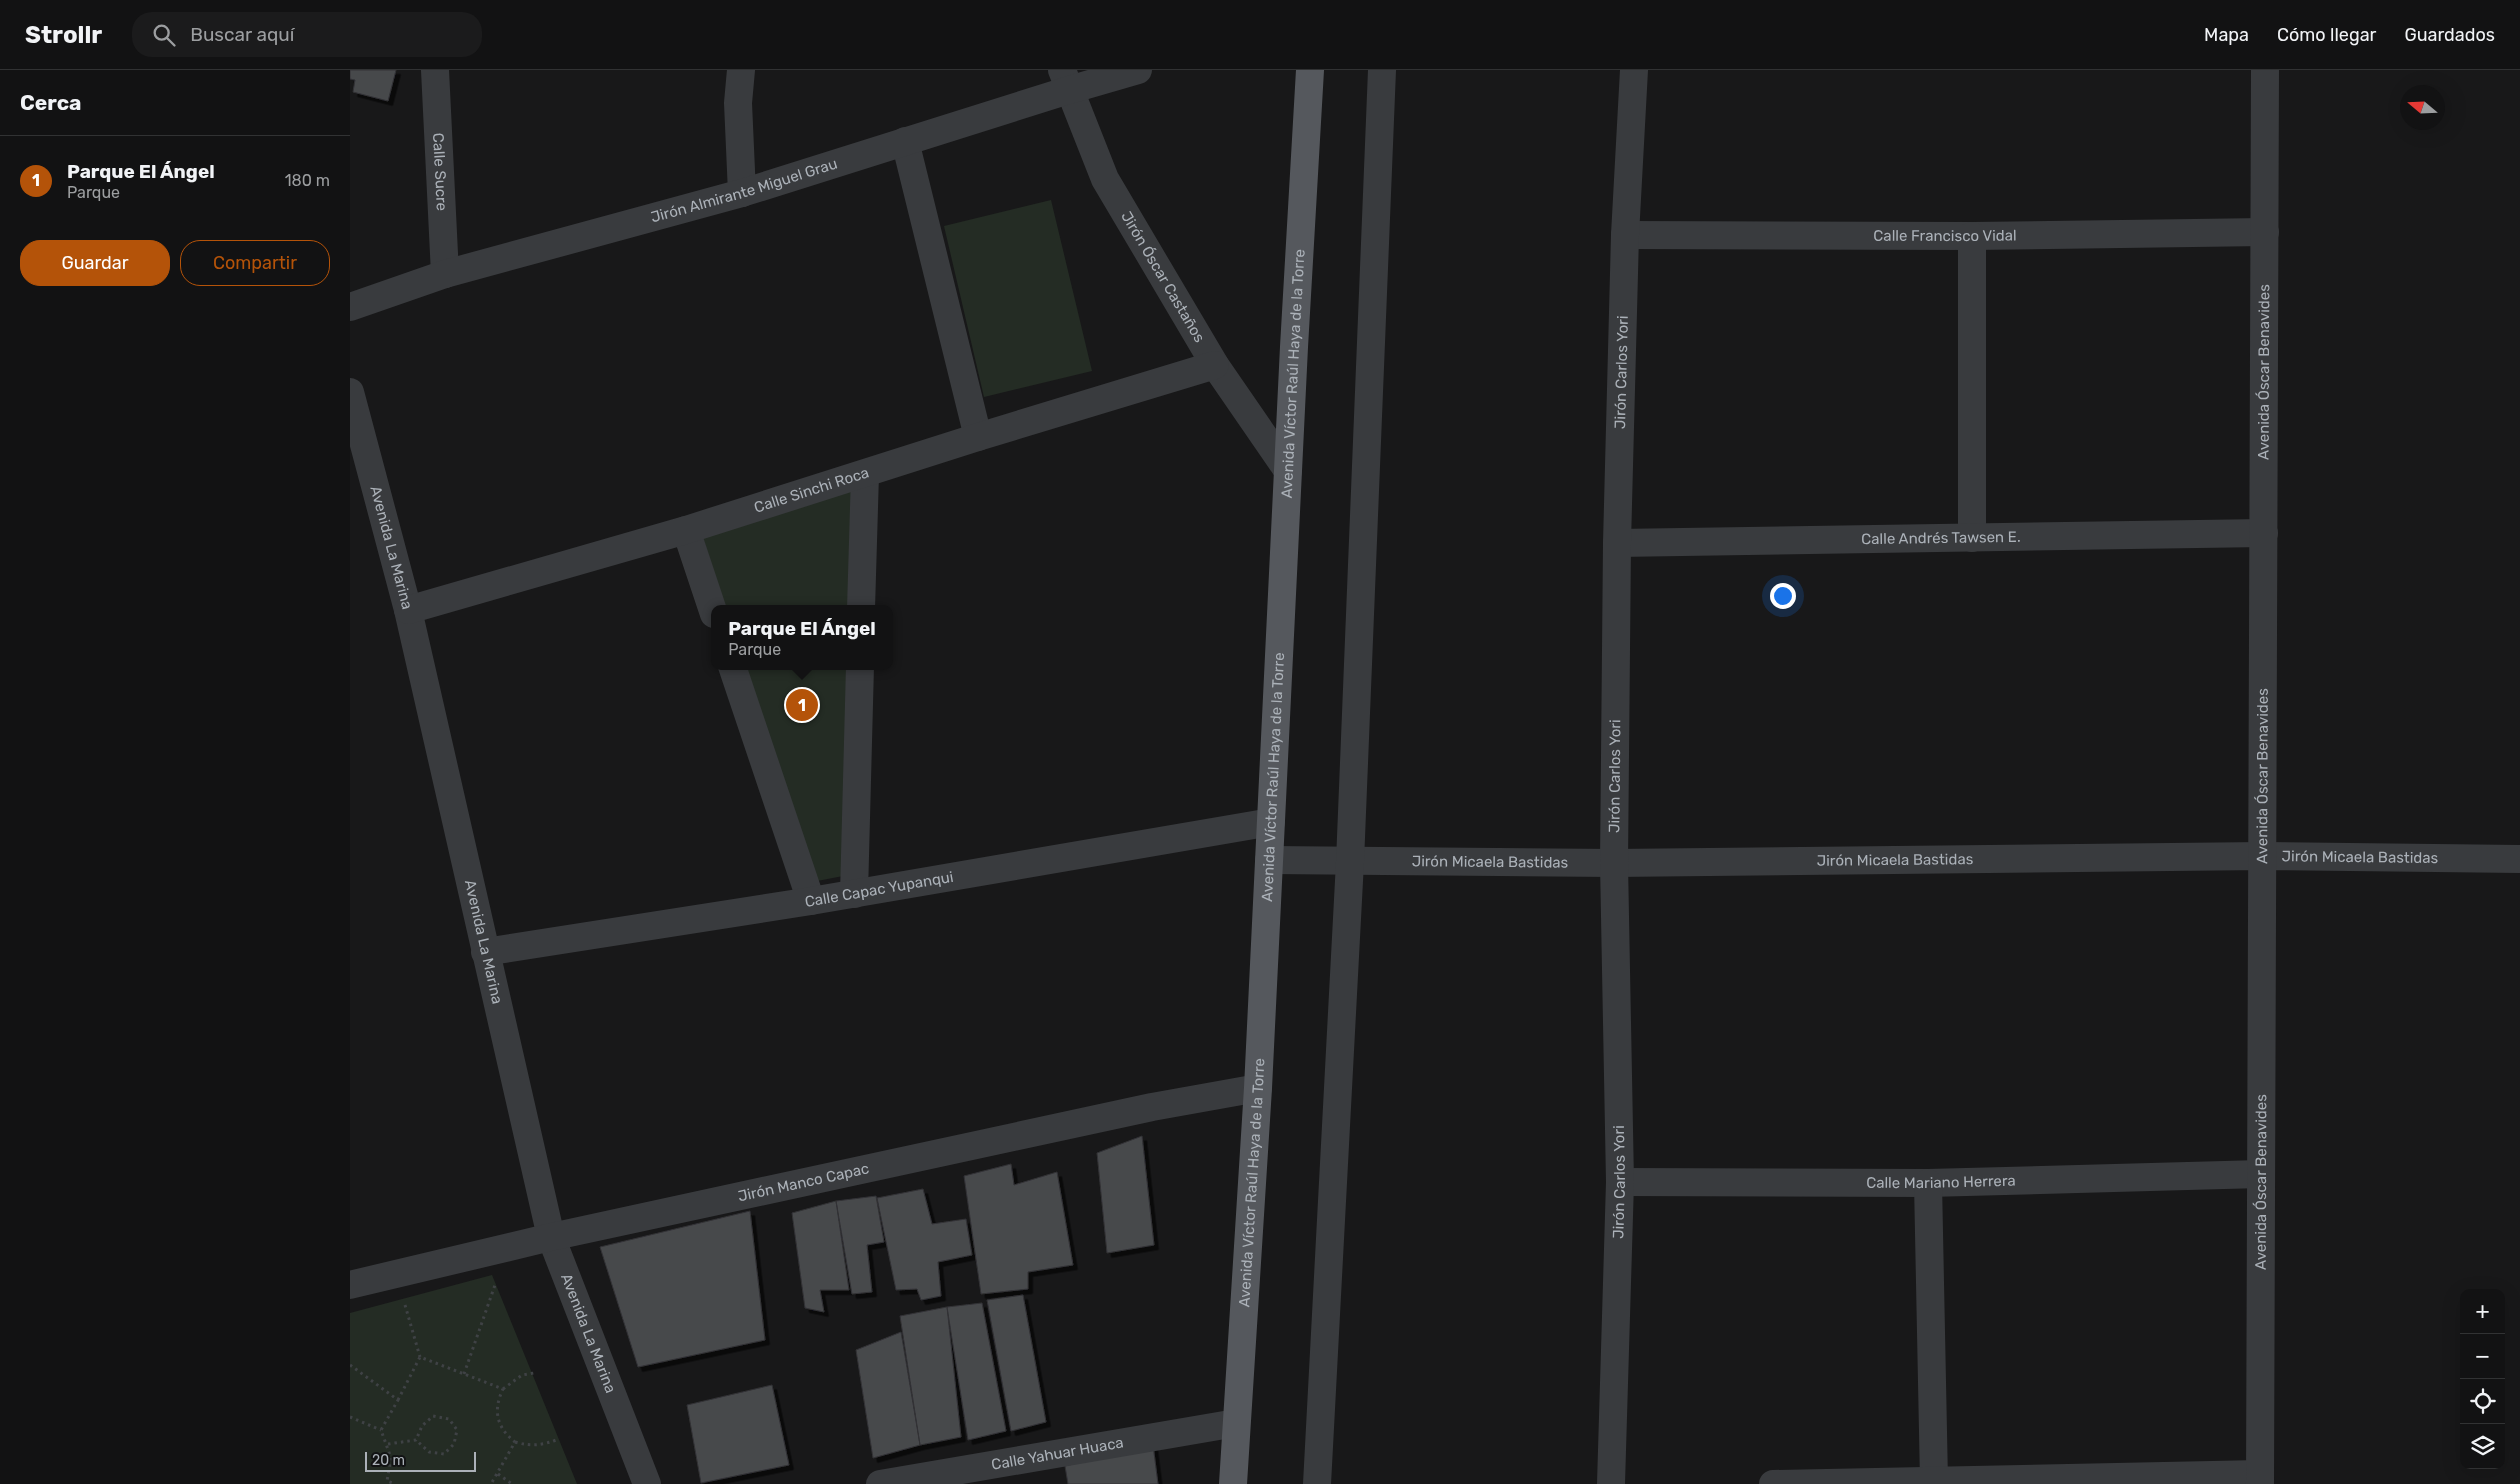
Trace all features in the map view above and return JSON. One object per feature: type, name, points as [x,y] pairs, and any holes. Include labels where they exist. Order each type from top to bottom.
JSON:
[{"type":"main road","name":"Avenida Víctor Raúl Haya de la Torre","points":[[1233,1484],[1258,1088],[1288,471],[1310,70]]},
{"type":"street","name":"Calle Sucre","points":[[435,70],[445,274]]},
{"type":"street","points":[[741,70],[738,104],[742,193]]},
{"type":"street","name":"Jirón Almirante Miguel Grau","points":[[350,307],[445,274],[742,193],[904,141],[1065,80],[1138,70]]},
{"type":"street","points":[[1317,1484],[1350,862],[1382,70]]},
{"type":"street","name":"Jirón Carlos Yori","points":[[1611,1484],[1620,1182],[1614,863],[1617,543],[1625,235],[1634,70]]},
{"type":"street","name":"Avenida Óscar Benavides","points":[[2260,1479],[2265,70]]},
{"type":"street","name":"Jirón Óscar Castaños","points":[[1065,80],[1105,179],[1215,365],[1288,471]]},
{"type":"street","points":[[904,141],[978,437]]},
{"type":"street","name":"Calle Francisco Vidal","points":[[1625,235],[1972,236],[2265,232]]},
{"type":"street","points":[[1972,236],[1972,538]]},
{"type":"street","name":"Calle Sinchi Roca","points":[[408,610],[686,530],[978,437],[1087,406],[1215,365]]},
{"type":"street","name":"Avenida La Marina","points":[[350,392],[408,610],[551,1236],[647,1484]]},
{"type":"street","points":[[861,605],[865,474]]},
{"type":"street","points":[[686,530],[711,605]]},
{"type":"street","name":"Calle Andrés Tawsen E.","points":[[1617,543],[2264,533]]},
{"type":"street","points":[[733,670],[811,901]]},
{"type":"street","points":[[854,894],[860,670]]},
{"type":"street","name":"Calle Capac Yupanqui","points":[[485,952],[854,894],[1108,848],[1271,822]]},
{"type":"street","name":"Jirón Micaela Bastidas","points":[[1269,860],[1614,863],[2263,856],[2520,859]]},
{"type":"street","name":"Jirón Manco Capac","points":[[350,1285],[551,1236],[1152,1107],[1258,1088]]},
{"type":"street","name":"Calle Mariano Herrera","points":[[1620,1182],[1928,1183],[2261,1174]]},
{"type":"street","points":[[1928,1183],[1934,1481]]},
{"type":"street","name":"Calle Yahuar Huaca","points":[[880,1484],[1236,1423]]},
{"type":"street","points":[[1773,1484],[2260,1479]]},
{"type":"path","points":[[464,1374],[496,1283]]},
{"type":"path","points":[[381,1430],[420,1357],[404,1299]]},
{"type":"path","points":[[420,1357],[503,1388]]},
{"type":"path","points":[[350,1365],[398,1400]]},
{"type":"path","points":[[534,1373],[522,1375],[503,1388],[496,1403],[499,1419],[505,1434],[515,1442],[528,1446],[541,1445],[559,1439]]},
{"type":"path","points":[[433,1416],[449,1419],[457,1430],[454,1444],[444,1454],[429,1452],[416,1440],[422,1426],[433,1416]]},
{"type":"path","points":[[350,1417],[381,1430],[388,1444],[391,1458],[386,1482],[395,1484]]},
{"type":"path","points":[[388,1444],[416,1440]]},
{"type":"path","points":[[492,1484],[515,1442]]},
{"type":"path","points":[[498,1474],[512,1484]]},
{"type":"shaded area","points":[[1051,200],[1092,371],[984,397],[944,226]]},
{"type":"shaded area","points":[[854,490],[851,605],[725,605],[702,535]]},
{"type":"shaded area","points":[[745,670],[849,670],[843,876],[812,882]]},
{"type":"shaded area","points":[[492,1275],[577,1484],[350,1484],[350,1313]]},
{"type":"building","points":[[350,70],[396,70],[388,101],[353,92],[355,80],[350,79]]},
{"type":"building","points":[[1142,1136],[1154,1245],[1107,1253],[1097,1153]]},
{"type":"building","points":[[1011,1164],[1014,1185],[1057,1172],[1073,1265],[1028,1272],[1028,1289],[981,1294],[964,1176]]},
{"type":"building","points":[[923,1189],[932,1224],[966,1219],[972,1255],[938,1262],[941,1296],[921,1300],[917,1289],[896,1290],[877,1198]]},
{"type":"building","points":[[876,1196],[884,1242],[867,1245],[872,1292],[852,1294],[836,1201]]},
{"type":"building","points":[[836,1201],[849,1290],[820,1290],[824,1312],[805,1308],[792,1213]]},
{"type":"building","points":[[750,1211],[765,1340],[638,1367],[600,1247]]},
{"type":"building","points":[[1023,1295],[1046,1422],[1011,1431],[987,1300]]},
{"type":"building","points":[[982,1303],[1006,1431],[968,1440],[947,1307]]},
{"type":"building","points":[[947,1307],[961,1437],[920,1445],[900,1316]]},
{"type":"building","points":[[901,1332],[920,1445],[873,1458],[856,1350]]},
{"type":"building","points":[[772,1385],[789,1465],[701,1483],[687,1405]]},
{"type":"building","points":[[1153,1445],[1158,1484],[1068,1484],[1065,1466]]},
{"type":"place","name":"Parque El Ángel","points":[[802,705]]}]
